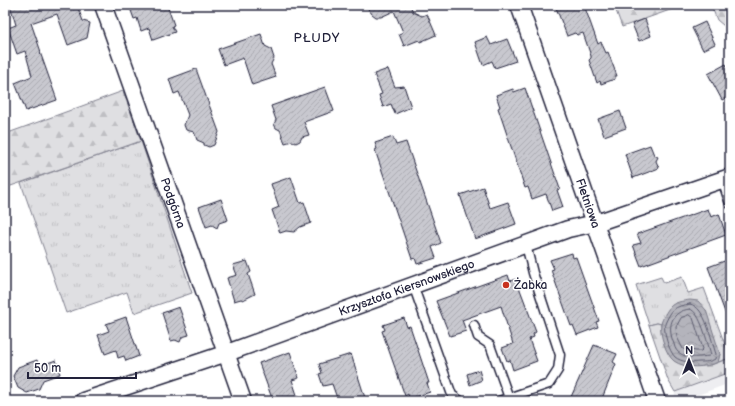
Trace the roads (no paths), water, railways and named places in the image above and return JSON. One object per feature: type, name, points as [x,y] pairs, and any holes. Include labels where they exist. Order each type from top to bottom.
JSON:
[{"type":"street","name":"Podgórna","points":[[104,5],[243,401]]},
{"type":"street","name":"Fletniowa","points":[[519,5],[657,401]]},
{"type":"street","name":"Krzysztofa Kiersnowskiego","points":[[83,401],[227,353],[568,229],[596,223],[726,179]]},
{"type":"lane","points":[[726,179],[730,204]]},
{"type":"lane","points":[[499,401],[549,384],[558,370],[560,355],[533,273],[526,245]]},
{"type":"lane","points":[[413,285],[452,395],[461,401]]},
{"type":"lane","points":[[474,325],[478,337],[490,345],[509,398]]},
{"type":"water","points":[[690,300],[698,301],[706,310],[720,354],[718,362],[708,366],[696,367],[679,364],[674,361],[668,354],[661,333],[662,322],[670,307],[679,302]]},
{"type":"place","name":"Żabka","points":[[506,285]]},
{"type":"district","name":"PŁUDY","points":[[317,38]]}]
